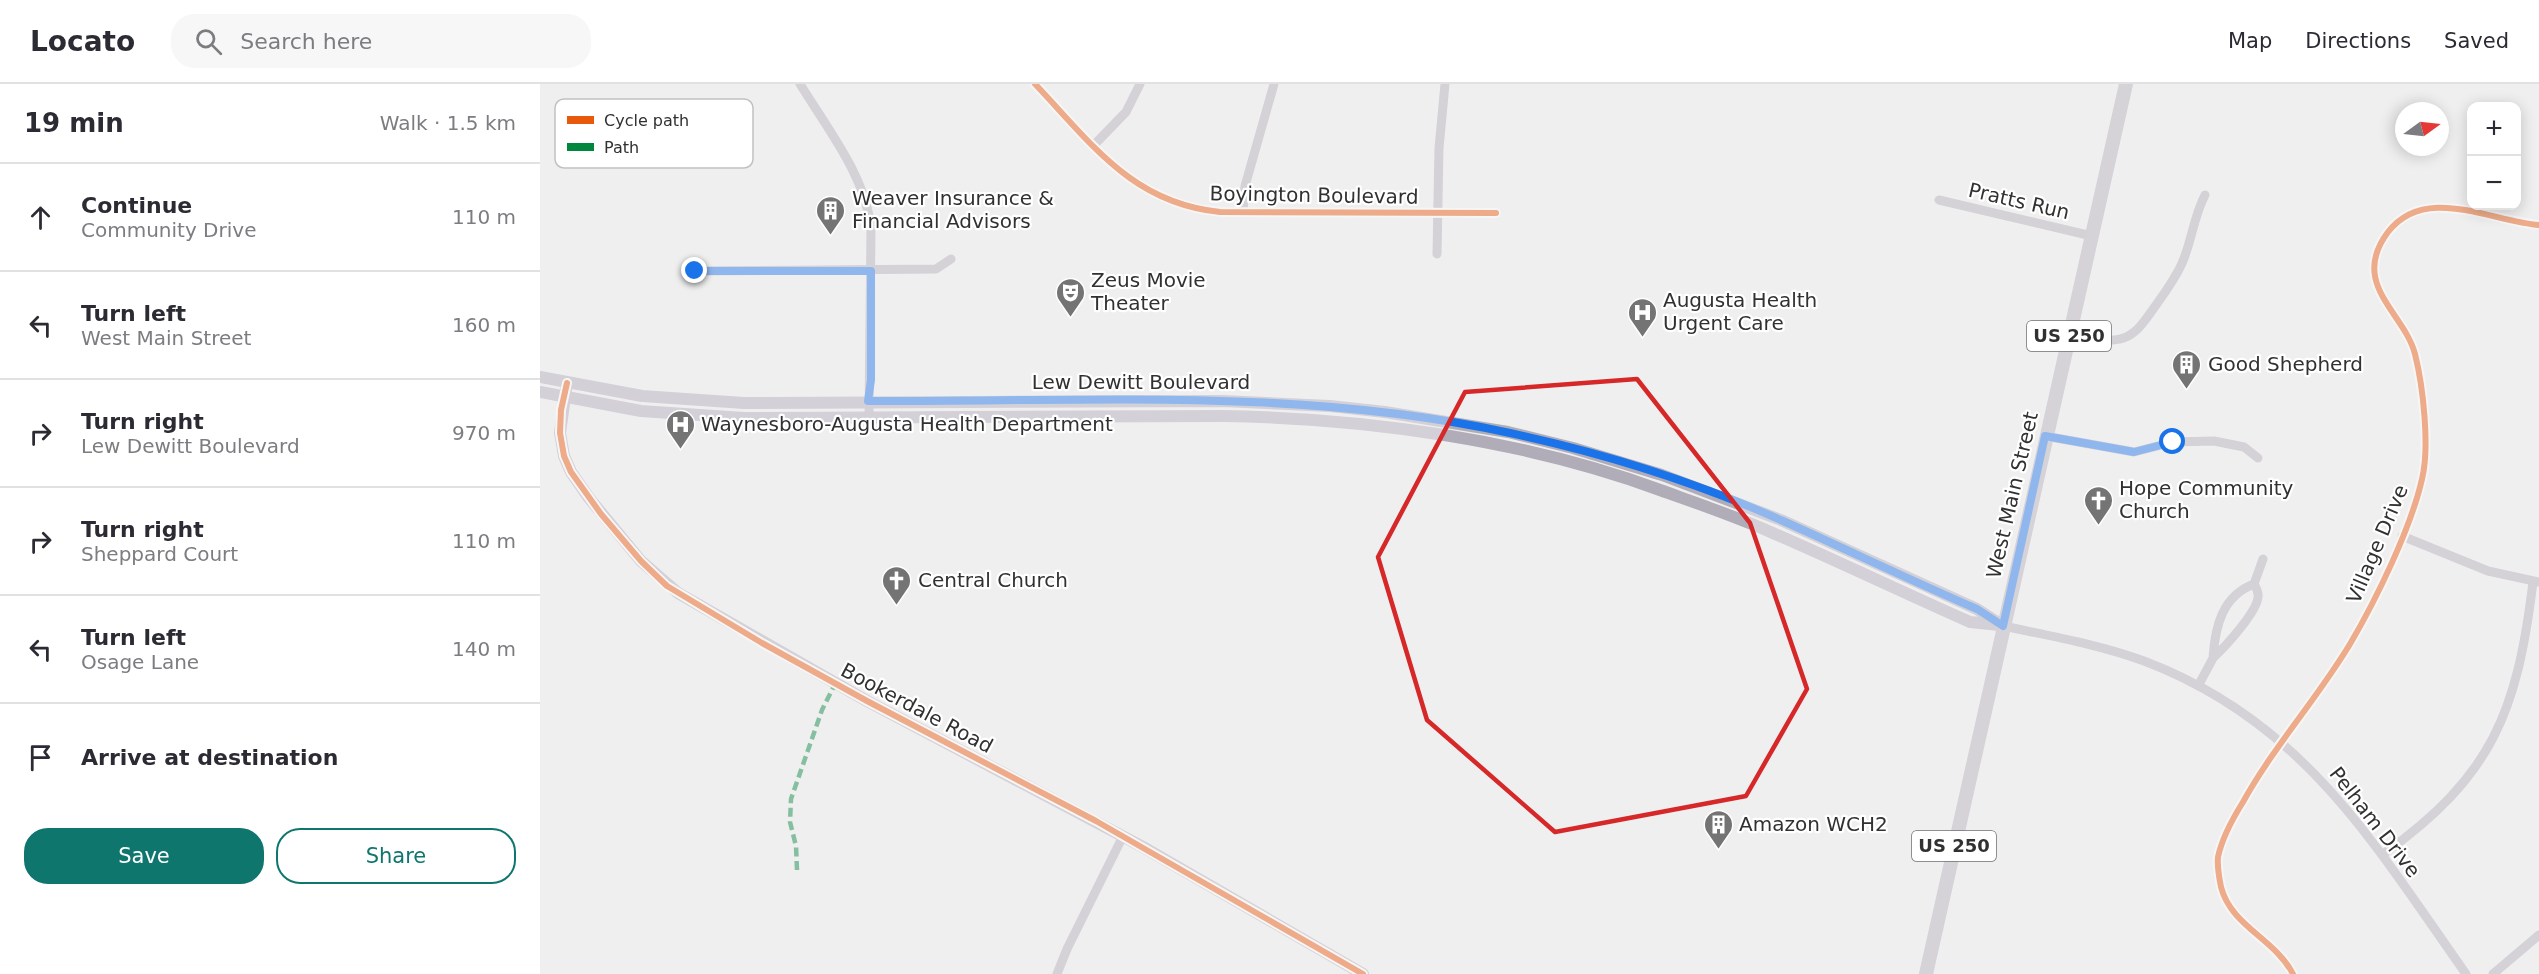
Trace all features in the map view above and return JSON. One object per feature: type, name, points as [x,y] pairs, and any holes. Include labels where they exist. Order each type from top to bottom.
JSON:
[{"type":"main road","name":"US 250","points":[[2092,236],[2126,84]]},
{"type":"main road","name":"West Main Street","points":[[1926,974],[2045,436],[2092,236]]},
{"type":"main road","name":"Lew Dewitt Boulevard","points":[[540,377],[642,396],[744,403],[1267,402],[1385,412],[1508,432],[1574,448],[1662,475],[1781,520],[1977,609],[2003,626]]},
{"type":"main road","name":"Bookerdale Road","points":[[567,383],[560,432],[564,456],[571,472],[614,529],[667,586],[714,616],[859,697],[1123,836],[1363,974]]},
{"type":"main road","name":"Lew Dewitt Boulevard","points":[[540,392],[641,411],[702,416],[1266,417],[1383,426],[1505,447],[1658,489],[1773,533],[1970,622],[2003,626]]},
{"type":"street","points":[[800,84],[862,190],[871,228],[869,418]]},
{"type":"street","name":"Boyington Boulevard","points":[[1035,84],[1122,174],[1156,196],[1188,207],[1243,212],[1496,213]]},
{"type":"street","points":[[1093,146],[1126,112],[1140,84]]},
{"type":"street","points":[[1243,212],[1245,186],[1274,84]]},
{"type":"street","points":[[1437,254],[1439,148],[1444,84]]},
{"type":"street","points":[[2070,332],[2099,339],[2115,340],[2127,337],[2137,330],[2175,277],[2188,246],[2194,216],[2205,195]]},
{"type":"street","name":"Pratts Run","points":[[1939,200],[2092,236]]},
{"type":"street","name":"Village Drive","points":[[2293,974],[2275,948],[2249,928],[2230,907],[2222,889],[2218,857],[2237,812],[2281,741],[2350,643],[2370,607],[2419,493],[2426,445],[2415,355],[2407,333],[2386,305],[2377,284],[2377,254],[2382,242],[2393,227],[2414,212],[2434,207],[2539,225]]},
{"type":"street","points":[[695,271],[936,269],[951,259]]},
{"type":"street","points":[[1266,417],[1267,402]]},
{"type":"street","points":[[2045,436],[2134,452],[2173,442],[2214,441],[2244,447],[2258,458]]},
{"type":"street","points":[[2382,855],[2426,822],[2453,796],[2477,765],[2498,730],[2518,675],[2536,582],[2488,571],[2402,536]]},
{"type":"street","points":[[2198,686],[2213,658],[2234,638],[2257,601],[2258,593],[2254,584],[2263,559]]},
{"type":"street","points":[[2213,658],[2219,617],[2241,590],[2254,584]]},
{"type":"street","name":"Pelham Drive","points":[[2003,626],[2119,653],[2168,671],[2241,711],[2281,741],[2334,793],[2382,855],[2466,974]]},
{"type":"street","points":[[1057,974],[1123,836]]},
{"type":"street","points":[[2493,974],[2539,935]]},
{"type":"highlighted area","points":[[1637,379],[1750,523],[1807,689],[1746,796],[1555,832],[1427,720],[1378,557],[1465,392]]},
{"type":"marked path","points":[[797,870],[796,846],[790,822],[791,799],[822,710],[835,684]]},
{"type":"cycle path","points":[[1035,84],[1116,167],[1162,197],[1189,206],[1220,212],[1496,213]]},
{"type":"cycle path","points":[[2293,974],[2276,951],[2243,922],[2226,900],[2220,883],[2218,857],[2228,828],[2255,781],[2324,684],[2360,626],[2401,541],[2417,498],[2422,479],[2425,450],[2423,399],[2418,367],[2409,339],[2383,297],[2377,282],[2374,267],[2378,250],[2388,232],[2403,218],[2420,210],[2459,209],[2539,225]]},
{"type":"cycle path","points":[[567,383],[561,410],[560,433],[564,456],[571,472],[601,514],[641,561],[667,586],[762,643],[867,701],[1096,821],[1363,974]]},
{"type":"place","name":"Weaver Insurance & Financial Advisors","points":[[831,236]]},
{"type":"place","name":"Zeus Movie Theater","points":[[1070,318]]},
{"type":"place","name":"Augusta Health Urgent Care","points":[[1642,338]]},
{"type":"place","name":"Good Shepherd","points":[[2187,390]]},
{"type":"place","name":"Waynesboro-Augusta Health Department","points":[[680,450]]},
{"type":"place","name":"Hope Community Church","points":[[2098,526]]},
{"type":"place","name":"Central Church","points":[[897,606]]},
{"type":"place","name":"Amazon WCH2","points":[[1718,850]]},
{"type":"route","points":[[695,271],[871,271],[871,380],[868,401],[1267,402],[1385,412],[1508,432],[1574,448],[1662,475],[1781,520],[1891,572],[1977,609],[2003,626],[2045,436],[2127,452],[2143,451],[2173,442]]}]
